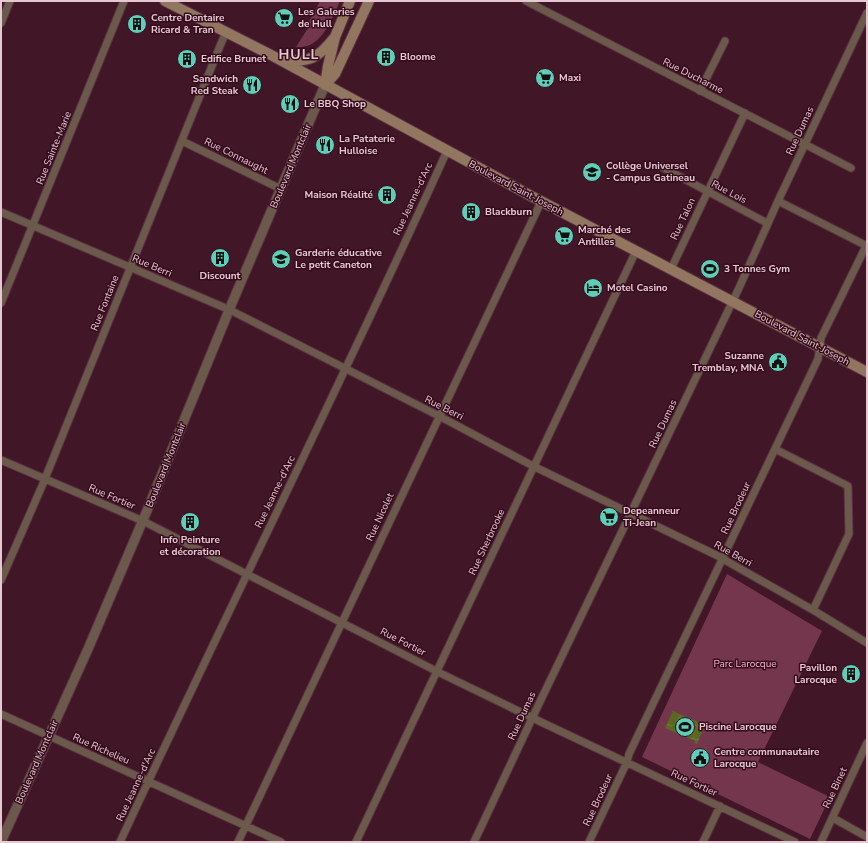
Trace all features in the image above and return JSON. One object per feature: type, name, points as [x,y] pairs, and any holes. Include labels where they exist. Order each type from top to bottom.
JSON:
[{"type":"main road","name":"Boulevard Saint-Joseph","points":[[165,1],[273,56],[541,202],[867,372]]},
{"type":"main road","name":"Boulevard Montclair","points":[[325,85],[335,37],[350,1]]},
{"type":"main road","name":"Boulevard Montclair","points":[[325,85],[335,74],[369,1]]},
{"type":"main road","points":[[273,56],[296,61],[312,58],[320,53],[335,37]]},
{"type":"street","points":[[1,23],[10,1]]},
{"type":"street","name":"Rue Sainte-Marie","points":[[1,303],[124,1]]},
{"type":"street","name":"Rue Ducharme","points":[[526,1],[851,168]]},
{"type":"street","name":"Rue Dumas","points":[[474,842],[732,301],[867,13]]},
{"type":"street","name":"Rue Fontaine","points":[[1,580],[45,479],[226,32]]},
{"type":"street","points":[[700,91],[725,41]]},
{"type":"street","name":"Boulevard Montclair","points":[[1,842],[88,649],[143,521],[325,85]]},
{"type":"street","name":"Rue Talon","points":[[671,269],[745,113]]},
{"type":"street","name":"Rue Connaught","points":[[182,141],[281,189]]},
{"type":"street","name":"Rue Jeanne-d'Arc","points":[[120,842],[447,151]]},
{"type":"street","name":"Rue Lois","points":[[660,166],[768,223]]},
{"type":"street","points":[[778,201],[867,246]]},
{"type":"street","name":"Rue Nicolet","points":[[238,842],[541,202]]},
{"type":"street","name":"Rue Berri","points":[[1,212],[230,310],[439,416],[533,466],[723,559],[813,610],[867,643]]},
{"type":"street","name":"Rue Brodeur","points":[[589,842],[818,359],[821,338],[867,246]]},
{"type":"street","name":"Rue Sherbrooke","points":[[356,842],[636,251]]},
{"type":"street","points":[[775,449],[848,486],[849,534],[813,610]]},
{"type":"street","name":"Rue Fortier","points":[[1,460],[143,521],[533,718],[795,842]]},
{"type":"street","name":"Rue Richelieu","points":[[1,714],[246,825],[280,842]]},
{"type":"street","name":"Rue Binet","points":[[821,842],[867,742]]},
{"type":"street","points":[[703,842],[720,806]]},
{"type":"street","points":[[833,818],[867,837]]},
{"type":"green space","points":[[320,1],[340,1],[329,24],[319,39],[305,47],[296,47],[308,28],[306,27]]},
{"type":"green space","name":"Parc Larocque","points":[[727,574],[822,631],[758,762],[830,797],[810,839],[642,757]]},
{"type":"water","name":"Piscine Larocque","points":[[673,711],[705,725],[697,744],[694,743],[695,741],[665,728]]},
{"type":"place","name":"Les Galeries de Hull","points":[[284,18]]},
{"type":"place","name":"Centre Dentaire Ricard & Tran","points":[[137,24]]},
{"type":"place","name":"Bloome","points":[[386,57]]},
{"type":"place","name":"Edifice Brunet","points":[[187,59]]},
{"type":"place","name":"Maxi","points":[[545,78]]},
{"type":"place","name":"Sandwich Red Steak","points":[[252,85]]},
{"type":"place","name":"Le BBQ Shop","points":[[290,104]]},
{"type":"place","name":"La Pataterie Hulloise","points":[[325,145]]},
{"type":"place","name":"Collège Universel - Campus Gatineau","points":[[592,172]]},
{"type":"place","name":"Maison Réalité","points":[[387,195]]},
{"type":"place","name":"Blackburn","points":[[471,212]]},
{"type":"place","name":"Marché des Antilles","points":[[564,236]]},
{"type":"place","name":"Discount","points":[[220,258]]},
{"type":"place","name":"Garderie éducative Le petit Caneton","points":[[281,259]]},
{"type":"place","name":"3 Tonnes Gym","points":[[710,269]]},
{"type":"place","name":"Motel Casino","points":[[593,288]]},
{"type":"place","name":"Suzanne Tremblay, MNA","points":[[778,362]]},
{"type":"place","name":"Depeanneur Ti-Jean","points":[[609,517]]},
{"type":"place","name":"Info Peinture et décoration","points":[[190,522]]},
{"type":"place","name":"Pavillon Larocque","points":[[851,674]]},
{"type":"place","name":"Piscine Larocque","points":[[685,727]]},
{"type":"place","name":"Centre communautaire Larocque","points":[[700,758]]},
{"type":"district","name":"HULL","points":[[299,54]]}]
